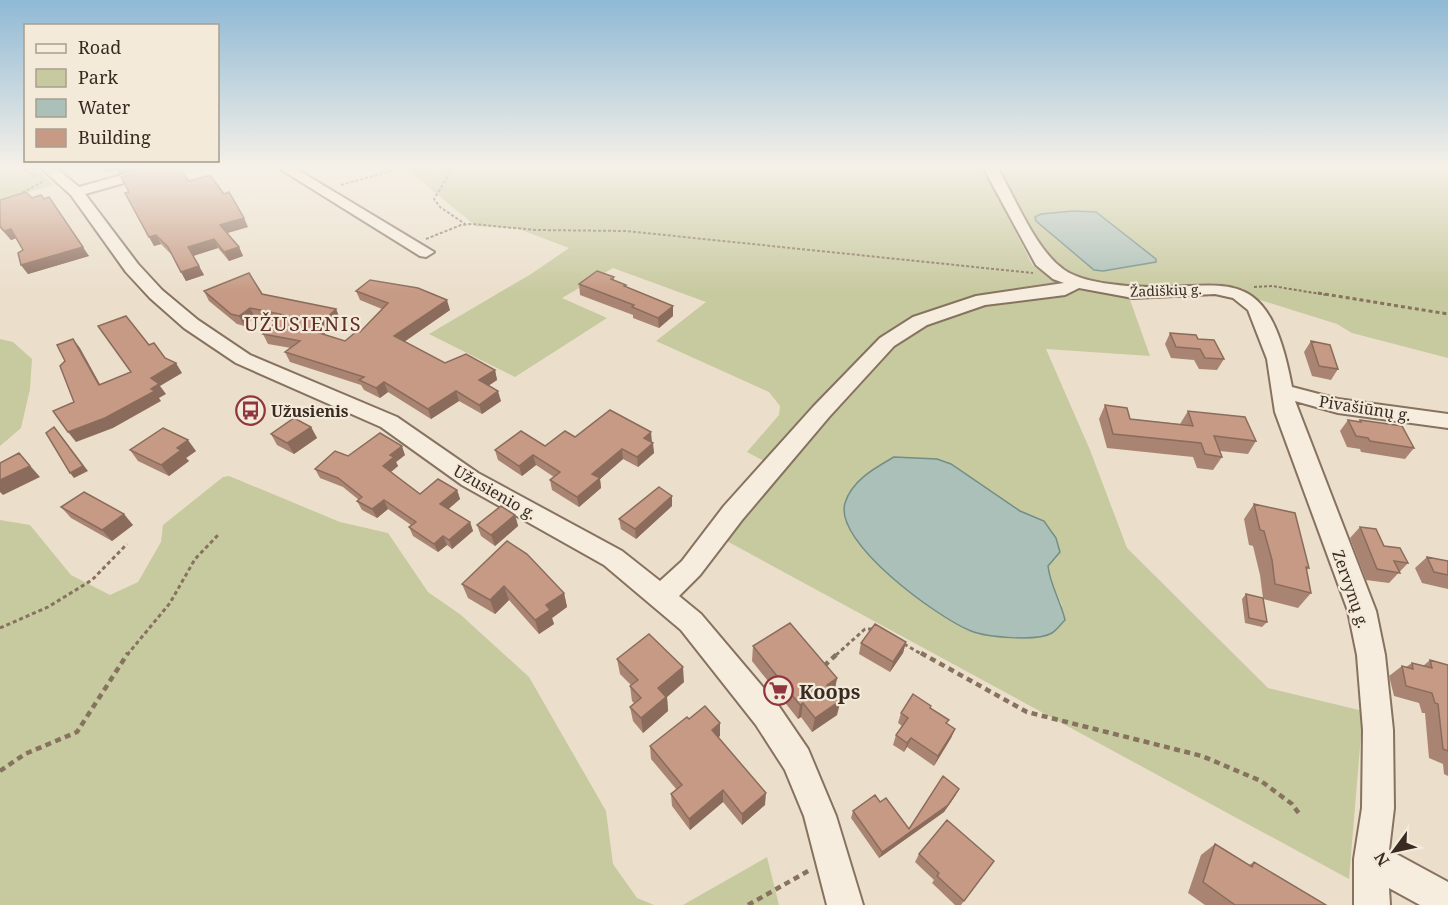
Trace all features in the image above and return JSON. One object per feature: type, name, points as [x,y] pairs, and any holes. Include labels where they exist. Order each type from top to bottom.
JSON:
[{"type":"street","name":"Užusienio g.","points":[[89,209],[132,268],[156,294],[191,324],[243,359],[389,422],[470,479],[613,558],[691,622],[723,658],[782,735],[808,784],[832,856],[845,905]]},
{"type":"street","points":[[352,209],[420,249]]},
{"type":"street","points":[[1014,209],[1042,261],[1053,270],[1085,285]]},
{"type":"street","points":[[661,596],[691,568],[733,513],[828,404],[887,342],[920,321],[982,300],[1065,290],[1085,285]]},
{"type":"street","name":"Žadiškių g.","points":[[1085,285],[1133,293],[1215,289],[1239,294]]},
{"type":"street","name":"Zervynų g.","points":[[1239,294],[1256,308],[1264,324],[1277,359],[1286,412],[1362,611],[1371,655],[1378,730],[1378,808],[1371,859],[1372,905]]},
{"type":"street","name":"Pivašiūnų g.","points":[[1283,392],[1338,406],[1448,421]]},
{"type":"street","points":[[1371,859],[1448,901]]},
{"type":"path","points":[[444,209],[463,220],[466,225]]},
{"type":"path","points":[[420,249],[436,234],[466,225],[536,230],[626,231],[991,270],[1027,273],[1053,270]]},
{"type":"path","points":[[1239,294],[1254,287],[1272,286],[1448,314]]},
{"type":"path","points":[[0,771],[25,754],[76,732],[136,641],[170,603],[195,559],[219,534]]},
{"type":"path","points":[[0,628],[48,607],[92,580],[127,544]]},
{"type":"path","points":[[824,666],[865,629],[876,629]]},
{"type":"path","points":[[896,640],[1028,712],[1202,756],[1261,781],[1292,804],[1300,815]]},
{"type":"path","points":[[748,905],[832,856]]},
{"type":"green space","points":[[455,209],[1004,209],[1033,266],[1066,284],[1103,294],[1129,297],[1150,356],[1046,349],[1090,450],[1127,548],[1268,688],[1363,711],[1349,879],[723,539],[781,470],[747,452],[779,415],[780,406],[769,392],[656,341],[706,302],[613,268],[562,298],[607,318],[515,377],[429,334],[531,274],[569,248],[519,229],[476,226]],"holes":[[[951,464],[1020,511],[1044,521],[1060,551],[1048,566],[1049,577],[1062,605],[1051,634],[1023,637],[977,631],[938,612],[879,566]]]},
{"type":"green space","points":[[1019,209],[1448,209],[1448,358],[1352,333],[1337,324],[1257,299],[1242,288],[1209,285],[1125,289],[1075,279],[1048,260]]},
{"type":"green space","points":[[0,339],[13,342],[32,359],[30,389],[21,428],[0,446]]},
{"type":"green space","points":[[229,476],[340,522],[388,533],[428,592],[461,615],[529,677],[606,811],[613,864],[637,898],[654,905],[0,905],[0,520],[30,525],[71,575],[110,595],[138,582],[161,542],[163,525],[223,477]]},
{"type":"green space","points":[[767,857],[779,905],[683,905]]},
{"type":"water","points":[[1073,211],[1096,212],[1156,259],[1156,262],[1103,271],[1094,270],[1036,221],[1035,217],[1041,214]]},
{"type":"water","points":[[894,457],[937,459],[951,464],[1020,511],[1044,521],[1056,538],[1060,552],[1048,566],[1065,620],[1056,630],[1045,636],[1024,638],[999,637],[971,631],[913,595],[871,557],[855,538],[846,519],[845,503],[859,481]]},
{"type":"building","points":[[0,209],[57,209],[83,247],[21,265],[18,253],[23,250],[11,229],[4,231],[0,226]]},
{"type":"building","points":[[134,209],[239,209],[244,218],[220,225],[239,247],[224,252],[214,239],[188,247],[199,266],[181,272],[168,247],[156,235],[149,237]]},
{"type":"building","points":[[597,271],[614,277],[611,279],[626,285],[624,286],[673,306],[658,318],[632,307],[634,305],[579,284]]},
{"type":"building","points":[[249,273],[262,294],[336,309],[313,331],[345,341],[357,331],[360,332],[388,303],[356,291],[370,280],[418,288],[447,300],[394,336],[445,363],[466,354],[495,370],[479,380],[498,391],[479,405],[456,391],[428,409],[384,382],[376,388],[359,380],[364,377],[285,352],[300,341],[263,334],[284,315],[250,308],[239,316],[231,314],[204,291]]},
{"type":"building","points":[[126,316],[149,345],[154,343],[165,358],[176,363],[151,378],[159,384],[151,389],[155,391],[105,418],[68,432],[53,411],[74,402],[60,366],[65,361],[57,345],[73,339],[99,385],[131,372],[98,326]]},
{"type":"building","points":[[1170,333],[1196,335],[1198,339],[1214,340],[1224,359],[1205,358],[1200,349],[1176,347]]},
{"type":"building","points":[[1311,341],[1330,345],[1338,369],[1319,366]]},
{"type":"building","points":[[1105,405],[1127,408],[1130,419],[1193,426],[1188,411],[1245,417],[1256,441],[1214,436],[1222,457],[1205,454],[1201,443],[1113,434]]},
{"type":"building","points":[[610,410],[651,432],[644,438],[653,443],[637,457],[622,449],[592,474],[600,478],[577,497],[550,480],[560,472],[533,455],[519,466],[495,450],[521,431],[545,446],[565,431],[575,437]]},
{"type":"building","points":[[294,418],[311,427],[287,443],[271,434]]},
{"type":"building","points":[[1348,420],[1402,426],[1414,448],[1370,441],[1368,438],[1356,436]]},
{"type":"building","points":[[54,427],[83,466],[70,473],[46,433]]},
{"type":"building","points":[[163,428],[188,440],[177,448],[181,450],[161,465],[130,450]]},
{"type":"building","points":[[380,433],[402,446],[390,455],[394,457],[383,466],[420,494],[438,479],[457,490],[440,504],[470,522],[449,540],[443,536],[434,544],[409,527],[416,522],[384,500],[372,509],[357,501],[362,497],[338,478],[315,469],[335,451],[348,456]]},
{"type":"building","points":[[19,453],[30,466],[0,480],[0,463]]},
{"type":"building","points":[[659,487],[672,496],[635,529],[619,519]]},
{"type":"building","points":[[84,492],[124,514],[102,530],[61,507]]},
{"type":"building","points":[[1254,504],[1295,513],[1309,568],[1306,567],[1311,593],[1275,584],[1272,560],[1264,531],[1260,530]]},
{"type":"building","points":[[501,506],[515,515],[491,535],[477,525]]},
{"type":"building","points":[[1360,527],[1376,529],[1384,546],[1400,548],[1408,563],[1394,561],[1400,573],[1377,569]]},
{"type":"building","points":[[507,541],[527,554],[564,593],[546,605],[550,610],[535,620],[504,586],[490,600],[462,584]]},
{"type":"building","points":[[1427,557],[1448,561],[1448,575],[1434,572]]},
{"type":"building","points":[[1246,594],[1263,598],[1267,622],[1249,618]]},
{"type":"building","points":[[790,623],[837,678],[827,685],[841,700],[815,718],[803,703],[800,705],[753,646]]},
{"type":"building","points":[[875,624],[906,642],[893,662],[861,643]]},
{"type":"building","points":[[649,634],[683,667],[658,688],[666,697],[641,718],[630,707],[641,698],[630,686],[638,680],[617,659]]},
{"type":"building","points":[[1430,660],[1448,665],[1448,751],[1443,749],[1438,704],[1435,703],[1432,693],[1406,686],[1402,666],[1413,669],[1412,663],[1432,668]]},
{"type":"building","points":[[913,694],[949,720],[946,723],[955,729],[938,756],[911,738],[907,743],[896,735],[908,718],[901,713]]},
{"type":"building","points":[[705,706],[720,723],[712,730],[766,793],[742,814],[723,790],[689,819],[671,794],[682,785],[650,746]]},
{"type":"building","points":[[943,776],[959,789],[948,805],[882,852],[853,811],[875,795],[880,802],[886,798],[909,829]]},
{"type":"building","points":[[947,820],[994,861],[964,901],[937,876],[939,873],[919,854]]},
{"type":"building","points":[[1215,844],[1252,867],[1254,862],[1326,905],[1235,905],[1203,882]]},
{"type":"place","name":"Užusienis","points":[[250,411]]},
{"type":"place","name":"Koops","points":[[778,691]]},
{"type":"district","name":"UŽUSIENIS","points":[[303,323]]}]
